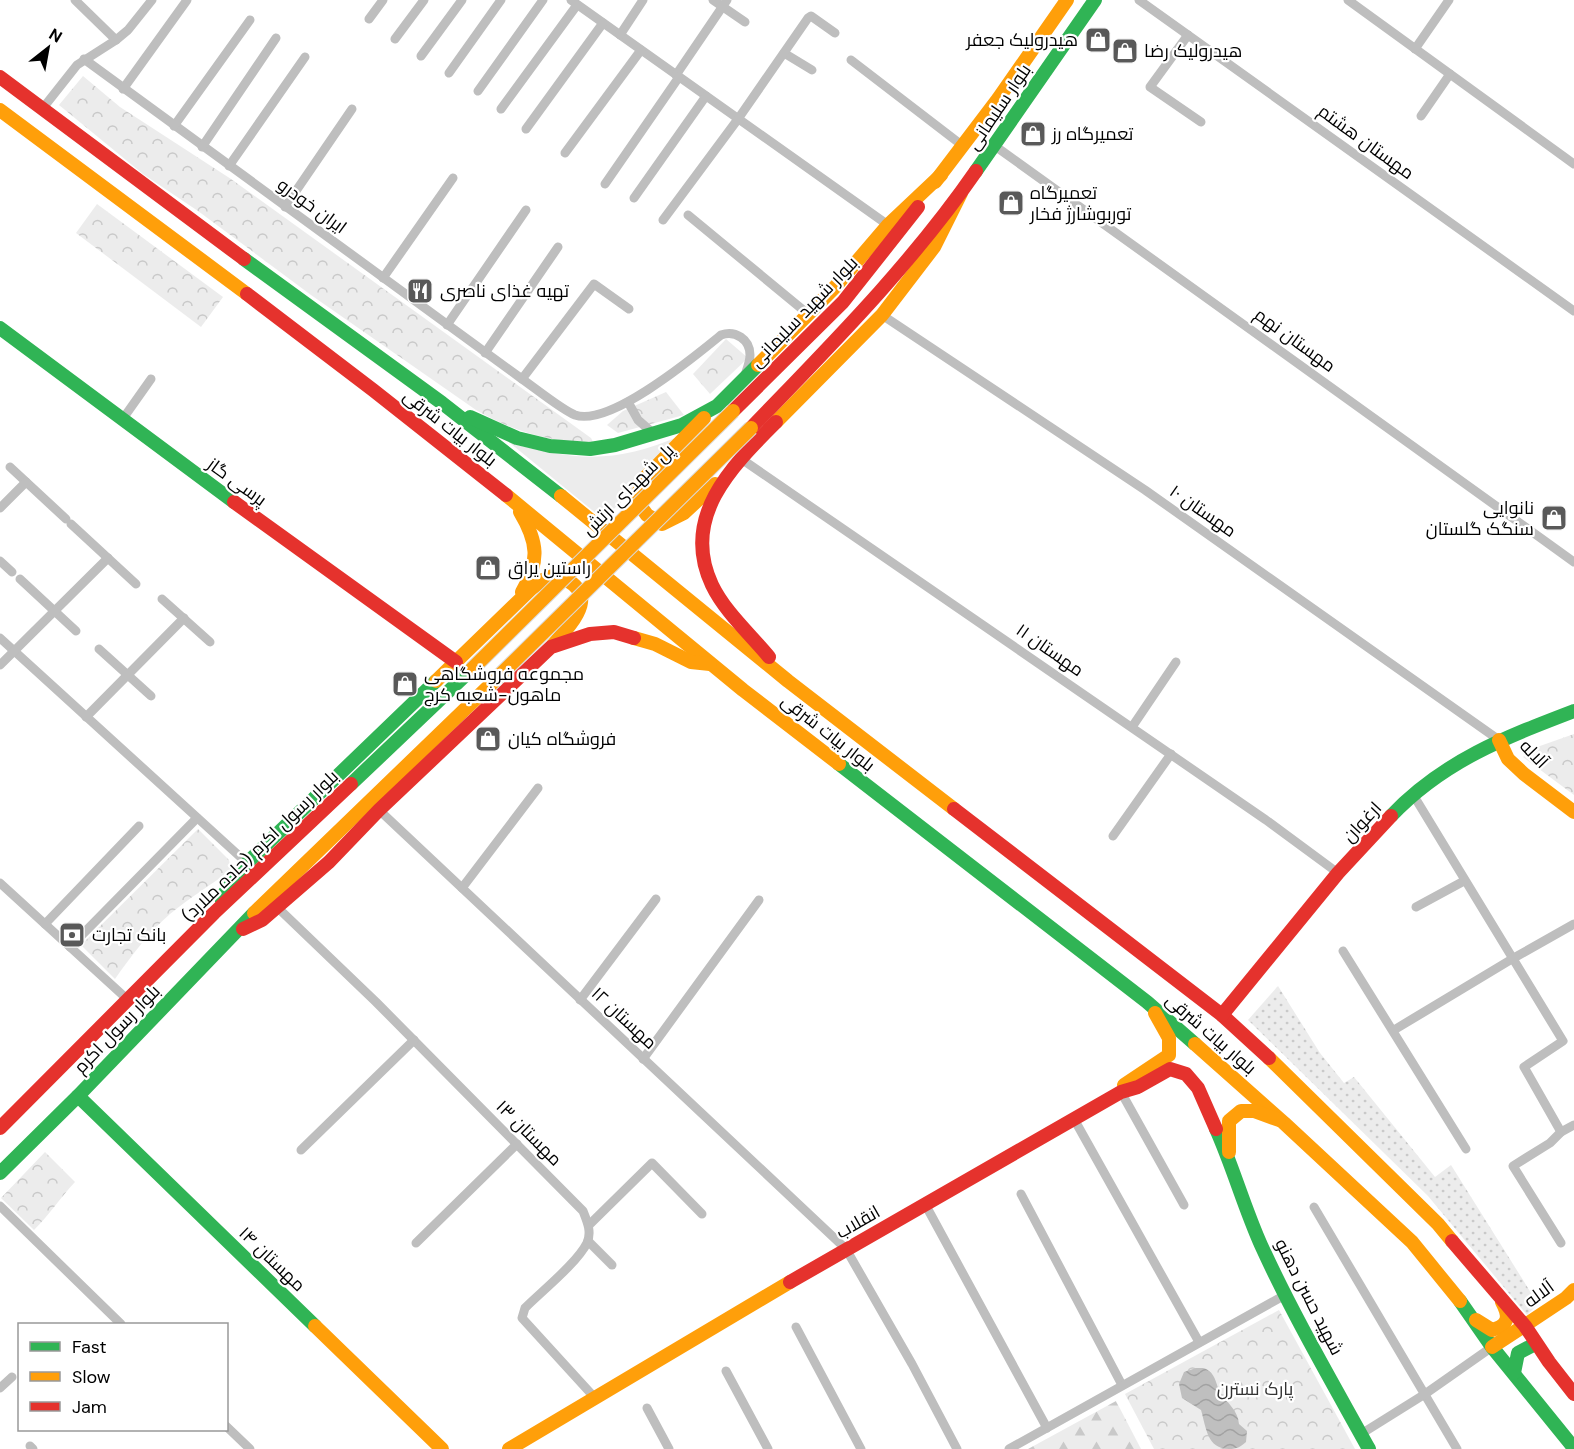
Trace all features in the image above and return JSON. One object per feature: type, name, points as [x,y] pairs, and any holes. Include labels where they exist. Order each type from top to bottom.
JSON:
[{"type":"main road","name":"بلوار سلیمانی","points":[[940,175],[1067,0]]},
{"type":"main road","name":"بلوار سلیمانی","points":[[258,909],[751,428],[866,308],[962,193],[1095,0]]},
{"type":"main road","name":"بلوار بیات شرقی","points":[[0,77],[159,197],[442,403],[600,526],[788,681],[1222,1015],[1437,1224],[1525,1326],[1574,1394]]},
{"type":"main road","name":"بلوار بیات شرقی","points":[[0,111],[122,200],[373,390],[511,499],[710,664],[1147,1002],[1284,1123],[1412,1242],[1474,1319],[1492,1347],[1574,1448]]},
{"type":"main road","points":[[940,175],[888,225],[835,287],[644,480],[636,500],[642,511],[651,519],[662,525],[682,515],[723,477],[882,315],[934,247],[962,193]]},
{"type":"main road","name":"بلوار شهید سلیمانی","points":[[733,411],[843,302],[876,262],[940,175]]},
{"type":"main road","points":[[122,200],[133,192],[135,179]]},
{"type":"main road","points":[[146,218],[145,210],[148,204],[152,199],[159,197]]},
{"type":"main road","name":"پرسی گاز","points":[[0,328],[122,420],[456,662]]},
{"type":"main road","points":[[442,403],[510,435],[550,446],[590,449],[615,445],[682,425],[717,406]]},
{"type":"main road","name":"پل شهدای ارتش","points":[[472,669],[733,411]]},
{"type":"main road","points":[[723,477],[708,506],[702,537],[713,585],[788,681]]},
{"type":"main road","points":[[511,499],[528,524],[537,554],[531,577],[512,608]]},
{"type":"main road","points":[[214,913],[223,893],[247,864],[531,589],[555,575],[578,587],[582,596],[582,604],[577,616],[551,647],[379,810],[329,862],[278,908],[262,920],[234,932]]},
{"type":"main road","points":[[551,647],[590,634],[614,632],[655,644],[691,662],[710,664]]},
{"type":"main road","name":"بلوار رسول اکرم (جاده ملارد)","points":[[0,1128],[214,913],[472,669]]},
{"type":"main road","name":"ارغوان","points":[[1222,1015],[1338,873],[1412,794],[1451,767],[1500,740],[1574,711]]},
{"type":"main road","name":"آلاله","points":[[1500,740],[1508,759],[1574,812]]},
{"type":"main road","name":"بلوار رسول اکرم","points":[[0,1173],[78,1096],[258,909]]},
{"type":"main road","name":"انقلاب","points":[[508,1449],[846,1249],[1121,1092],[1124,1086],[1169,1055],[1172,1046],[1169,1034],[1147,1002]]},
{"type":"main road","name":"شهید حسن دهنو","points":[[1121,1092],[1170,1069],[1186,1074],[1198,1088],[1228,1157],[1260,1242],[1285,1295],[1369,1449]]},
{"type":"main road","name":"مهستان ۱۴","points":[[78,1096],[442,1449]]},
{"type":"main road","points":[[1228,1157],[1229,1121],[1241,1111],[1254,1111],[1284,1123]]},
{"type":"main road","name":"آلاله","points":[[1492,1347],[1566,1298],[1574,1290]]},
{"type":"main road","points":[[1474,1319],[1492,1330],[1502,1327],[1507,1321],[1507,1311],[1498,1293]]},
{"type":"main road","points":[[1514,1373],[1515,1356],[1520,1350],[1536,1344]]},
{"type":"street","points":[[75,0],[116,40]]},
{"type":"street","points":[[84,8],[91,0]]},
{"type":"street","points":[[44,108],[77,65],[116,40],[136,21],[152,0]]},
{"type":"street","points":[[123,89],[187,0]]},
{"type":"street","points":[[369,19],[383,0]]},
{"type":"street","points":[[395,39],[424,0]]},
{"type":"street","points":[[422,56],[462,0]]},
{"type":"street","points":[[449,73],[501,0]]},
{"type":"street","points":[[478,91],[543,0]]},
{"type":"street","points":[[620,35],[643,0]]},
{"type":"street","points":[[713,0],[725,3],[745,22]]},
{"type":"street","name":"مهستان هشتم","points":[[1139,0],[1574,311]]},
{"type":"street","points":[[1348,0],[1574,164]]},
{"type":"street","points":[[1415,49],[1449,0]]},
{"type":"street","points":[[501,109],[574,2],[888,225]]},
{"type":"street","points":[[605,184],[725,3]]},
{"type":"street","points":[[663,220],[738,119],[808,18],[811,16],[835,33]]},
{"type":"street","points":[[174,126],[249,20]]},
{"type":"street","points":[[526,129],[603,23]]},
{"type":"street","points":[[1188,35],[1150,87],[1201,122]]},
{"type":"street","points":[[202,147],[276,38]]},
{"type":"street","points":[[566,153],[641,50]]},
{"type":"street","points":[[784,53],[812,70]]},
{"type":"street","points":[[229,166],[305,57]]},
{"type":"street","name":"ایران خودرو","points":[[84,59],[485,353],[575,415],[598,416],[628,402]]},
{"type":"street","points":[[851,60],[963,146]]},
{"type":"street","points":[[1421,116],[1450,74]]},
{"type":"street","points":[[634,198],[706,96]]},
{"type":"street","points":[[285,207],[352,109]]},
{"type":"street","name":"مهستان نهم","points":[[995,146],[1574,562]]},
{"type":"street","points":[[383,278],[453,178]]},
{"type":"street","points":[[447,325],[526,210]]},
{"type":"street","points":[[688,215],[808,314]]},
{"type":"street","points":[[485,353],[558,248]]},
{"type":"street","points":[[522,379],[594,284],[628,309]]},
{"type":"street","name":"مهستان ۱۰","points":[[882,315],[1145,490],[1500,740]]},
{"type":"street","points":[[654,434],[638,420],[628,402],[682,368],[721,335],[729,332],[737,334],[746,341],[750,356],[744,379]]},
{"type":"street","points":[[122,420],[150,379]]},
{"type":"street","name":"مهستان ۱۱","points":[[740,458],[1301,844],[1338,873]]},
{"type":"street","points":[[10,467],[136,584]]},
{"type":"street","points":[[0,508],[26,482]]},
{"type":"street","points":[[0,665],[108,558]]},
{"type":"street","points":[[0,561],[76,631]]},
{"type":"street","points":[[162,599],[210,642]]},
{"type":"street","points":[[86,717],[184,618]]},
{"type":"street","points":[[0,638],[247,864]]},
{"type":"street","points":[[99,649],[151,696]]},
{"type":"street","points":[[1132,727],[1176,662]]},
{"type":"street","points":[[1113,837],[1171,754]]},
{"type":"street","points":[[462,888],[538,788]]},
{"type":"street","points":[[1417,801],[1563,1041],[1524,1067],[1561,1132]]},
{"type":"street","name":"مهستان ۱۲","points":[[379,810],[846,1249],[912,1364],[957,1449]]},
{"type":"street","points":[[70,946],[197,818]]},
{"type":"street","points":[[45,924],[139,826]]},
{"type":"street","points":[[1416,907],[1464,881]]},
{"type":"street","points":[[0,883],[127,999]]},
{"type":"street","points":[[580,1000],[656,899]]},
{"type":"street","points":[[643,1059],[759,900]]},
{"type":"street","name":"مهستان ۱۳","points":[[278,908],[414,1040],[583,1211],[589,1225]]},
{"type":"street","points":[[1394,1030],[1574,924]]},
{"type":"street","points":[[1343,951],[1466,1149]]},
{"type":"street","points":[[301,1150],[414,1040]]},
{"type":"street","points":[[1121,1092],[1184,1205]]},
{"type":"street","points":[[1074,1119],[1199,1342]]},
{"type":"street","points":[[1561,1243],[1513,1166],[1574,1125]]},
{"type":"street","points":[[416,1243],[517,1144]]},
{"type":"street","points":[[595,1398],[522,1318],[525,1308],[577,1256],[588,1241],[589,1225],[652,1163],[702,1214]]},
{"type":"street","points":[[1021,1194],[1122,1385]]},
{"type":"street","points":[[925,1204],[1047,1428]]},
{"type":"street","points":[[0,1206],[120,1323]]},
{"type":"street","points":[[1314,1207],[1457,1449]]},
{"type":"street","points":[[588,1241],[612,1265]]},
{"type":"street","points":[[1009,1449],[1285,1295]]},
{"type":"street","points":[[796,1327],[861,1449]]},
{"type":"street","points":[[1361,1434],[1425,1394],[1492,1347]]},
{"type":"street","points":[[726,1371],[768,1449]]},
{"type":"street","points":[[0,1388],[12,1377]]},
{"type":"street","points":[[647,1408],[669,1449]]},
{"type":"street","points":[[228,1428],[250,1449]]},
{"type":"green space","points":[[83,76],[120,107],[231,179],[591,438],[593,442],[577,442],[532,434],[504,424],[476,410],[311,295],[198,211],[143,174],[59,105]]},
{"type":"green space","points":[[97,204],[223,297],[201,327],[76,233]]},
{"type":"green space","points":[[726,339],[748,358],[710,394],[693,374]]},
{"type":"green space","points":[[666,392],[684,415],[618,433],[607,425],[623,411]]},
{"type":"green space","points":[[682,435],[633,491],[603,519],[510,443],[556,453],[596,457],[637,451]]},
{"type":"green space","points":[[1574,734],[1574,795],[1523,757],[1537,747]]},
{"type":"green space","points":[[198,829],[229,860],[231,870],[162,921],[115,979],[81,945]]},
{"type":"green space","points":[[1278,986],[1320,1053],[1344,1083],[1354,1077],[1435,1177],[1451,1165],[1538,1304],[1527,1315],[1428,1196],[1248,1020]]},
{"type":"green space","points":[[45,1152],[75,1182],[34,1230],[1,1198]]},
{"type":"green space","name":"پارک نسترن","points":[[1279,1310],[1355,1449],[1154,1449],[1125,1394]]},
{"type":"green space","points":[[1116,1401],[1141,1449],[1028,1449]]},
{"type":"water","points":[[1204,1368],[1211,1373],[1220,1392],[1237,1415],[1239,1424],[1247,1431],[1246,1442],[1240,1446],[1229,1449],[1216,1445],[1206,1430],[1201,1410],[1182,1398],[1179,1384],[1184,1372]]},
{"type":"traffic: fast","points":[[976,171],[1095,0]]},
{"type":"traffic: fast","points":[[244,259],[442,403],[561,496]]},
{"type":"traffic: fast","points":[[0,328],[234,502]]},
{"type":"traffic: fast","points":[[470,417],[517,438],[550,446],[590,449],[615,445],[682,425],[717,406],[758,365]]},
{"type":"traffic: fast","points":[[351,784],[472,669]]},
{"type":"traffic: fast","points":[[221,898],[247,863],[436,681]]},
{"type":"traffic: fast","points":[[1391,816],[1411,797],[1454,765],[1500,741],[1574,711]]},
{"type":"traffic: fast","points":[[839,764],[1147,1002],[1195,1044]]},
{"type":"traffic: fast","points":[[0,1173],[78,1096],[254,913]]},
{"type":"traffic: fast","points":[[78,1096],[315,1326]]},
{"type":"traffic: fast","points":[[1216,1129],[1255,1231],[1273,1271],[1369,1449]]},
{"type":"traffic: fast","points":[[1460,1301],[1492,1347],[1574,1448]]},
{"type":"traffic: fast","points":[[1514,1373],[1518,1353],[1535,1344]]},
{"type":"traffic: slow","points":[[935,182],[998,99],[1067,0]]},
{"type":"traffic: slow","points":[[0,110],[247,294]]},
{"type":"traffic: slow","points":[[758,365],[835,287],[888,225],[941,175]]},
{"type":"traffic: slow","points":[[776,422],[882,315],[934,247],[961,193]]},
{"type":"traffic: slow","points":[[472,669],[733,411]]},
{"type":"traffic: slow","points":[[704,418],[643,480],[636,500],[647,515],[662,524],[684,513],[715,484]]},
{"type":"traffic: slow","points":[[490,685],[751,428]]},
{"type":"traffic: slow","points":[[506,495],[743,690],[839,764]]},
{"type":"traffic: slow","points":[[561,496],[788,681],[954,809]]},
{"type":"traffic: slow","points":[[520,512],[530,533],[534,552],[532,571],[522,592]]},
{"type":"traffic: slow","points":[[436,681],[531,589],[555,575],[578,589],[581,597],[576,616],[553,645]]},
{"type":"traffic: slow","points":[[634,638],[655,644],[691,662],[710,664]]},
{"type":"traffic: slow","points":[[254,913],[490,685]]},
{"type":"traffic: slow","points":[[1499,740],[1508,759],[1574,812]]},
{"type":"traffic: slow","points":[[1124,1085],[1169,1055],[1169,1038],[1155,1013]]},
{"type":"traffic: slow","points":[[1195,1044],[1412,1242],[1460,1301]]},
{"type":"traffic: slow","points":[[1269,1058],[1438,1224],[1452,1241]]},
{"type":"traffic: slow","points":[[1229,1152],[1229,1121],[1241,1111],[1254,1111],[1279,1120]]},
{"type":"traffic: slow","points":[[509,1449],[790,1282]]},
{"type":"traffic: slow","points":[[1492,1347],[1566,1298],[1574,1290]]},
{"type":"traffic: slow","points":[[1476,1320],[1492,1330],[1502,1326],[1507,1316],[1502,1302]]},
{"type":"traffic: slow","points":[[315,1326],[442,1449]]},
{"type":"traffic: jam","points":[[0,77],[244,259]]},
{"type":"traffic: jam","points":[[751,428],[897,272],[951,206],[976,171]]},
{"type":"traffic: jam","points":[[733,411],[843,302],[918,207]]},
{"type":"traffic: jam","points":[[247,294],[506,495]]},
{"type":"traffic: jam","points":[[769,657],[717,595],[704,560],[702,537],[707,515],[728,475],[776,422]]},
{"type":"traffic: jam","points":[[234,502],[456,662]]},
{"type":"traffic: jam","points":[[243,929],[262,920],[329,862],[379,810],[551,647],[590,634],[614,632],[634,638]]},
{"type":"traffic: jam","points":[[0,1128],[214,913],[351,784]]},
{"type":"traffic: jam","points":[[954,809],[1222,1015],[1269,1058]]},
{"type":"traffic: jam","points":[[1222,1015],[1338,873],[1391,816]]},
{"type":"traffic: jam","points":[[790,1282],[1121,1092],[1138,1087],[1170,1069],[1186,1074],[1198,1088],[1216,1129]]},
{"type":"traffic: jam","points":[[1452,1241],[1525,1326],[1574,1394]]},
{"type":"place","name":"هیدرولیک جعفر","points":[[1098,40]]},
{"type":"place","name":"هیدرولیک رضا","points":[[1125,51]]},
{"type":"place","name":"تعمیرگاه رز","points":[[1033,134]]},
{"type":"place","name":"تعمیرگاه توربوشارژ فخار","points":[[1011,203]]},
{"type":"place","name":"تهیه غذای ناصری","points":[[420,291]]},
{"type":"place","name":"نانوایی سنگک گلستان","points":[[1554,518]]},
{"type":"place","name":"راستین یراق","points":[[488,568]]},
{"type":"place","name":"مجموعه فروشگاهی ماهون-شعبه کرج","points":[[405,684]]},
{"type":"place","name":"فروشگاه کیان","points":[[488,739]]},
{"type":"place","name":"بانک تجارت","points":[[72,935]]}]
